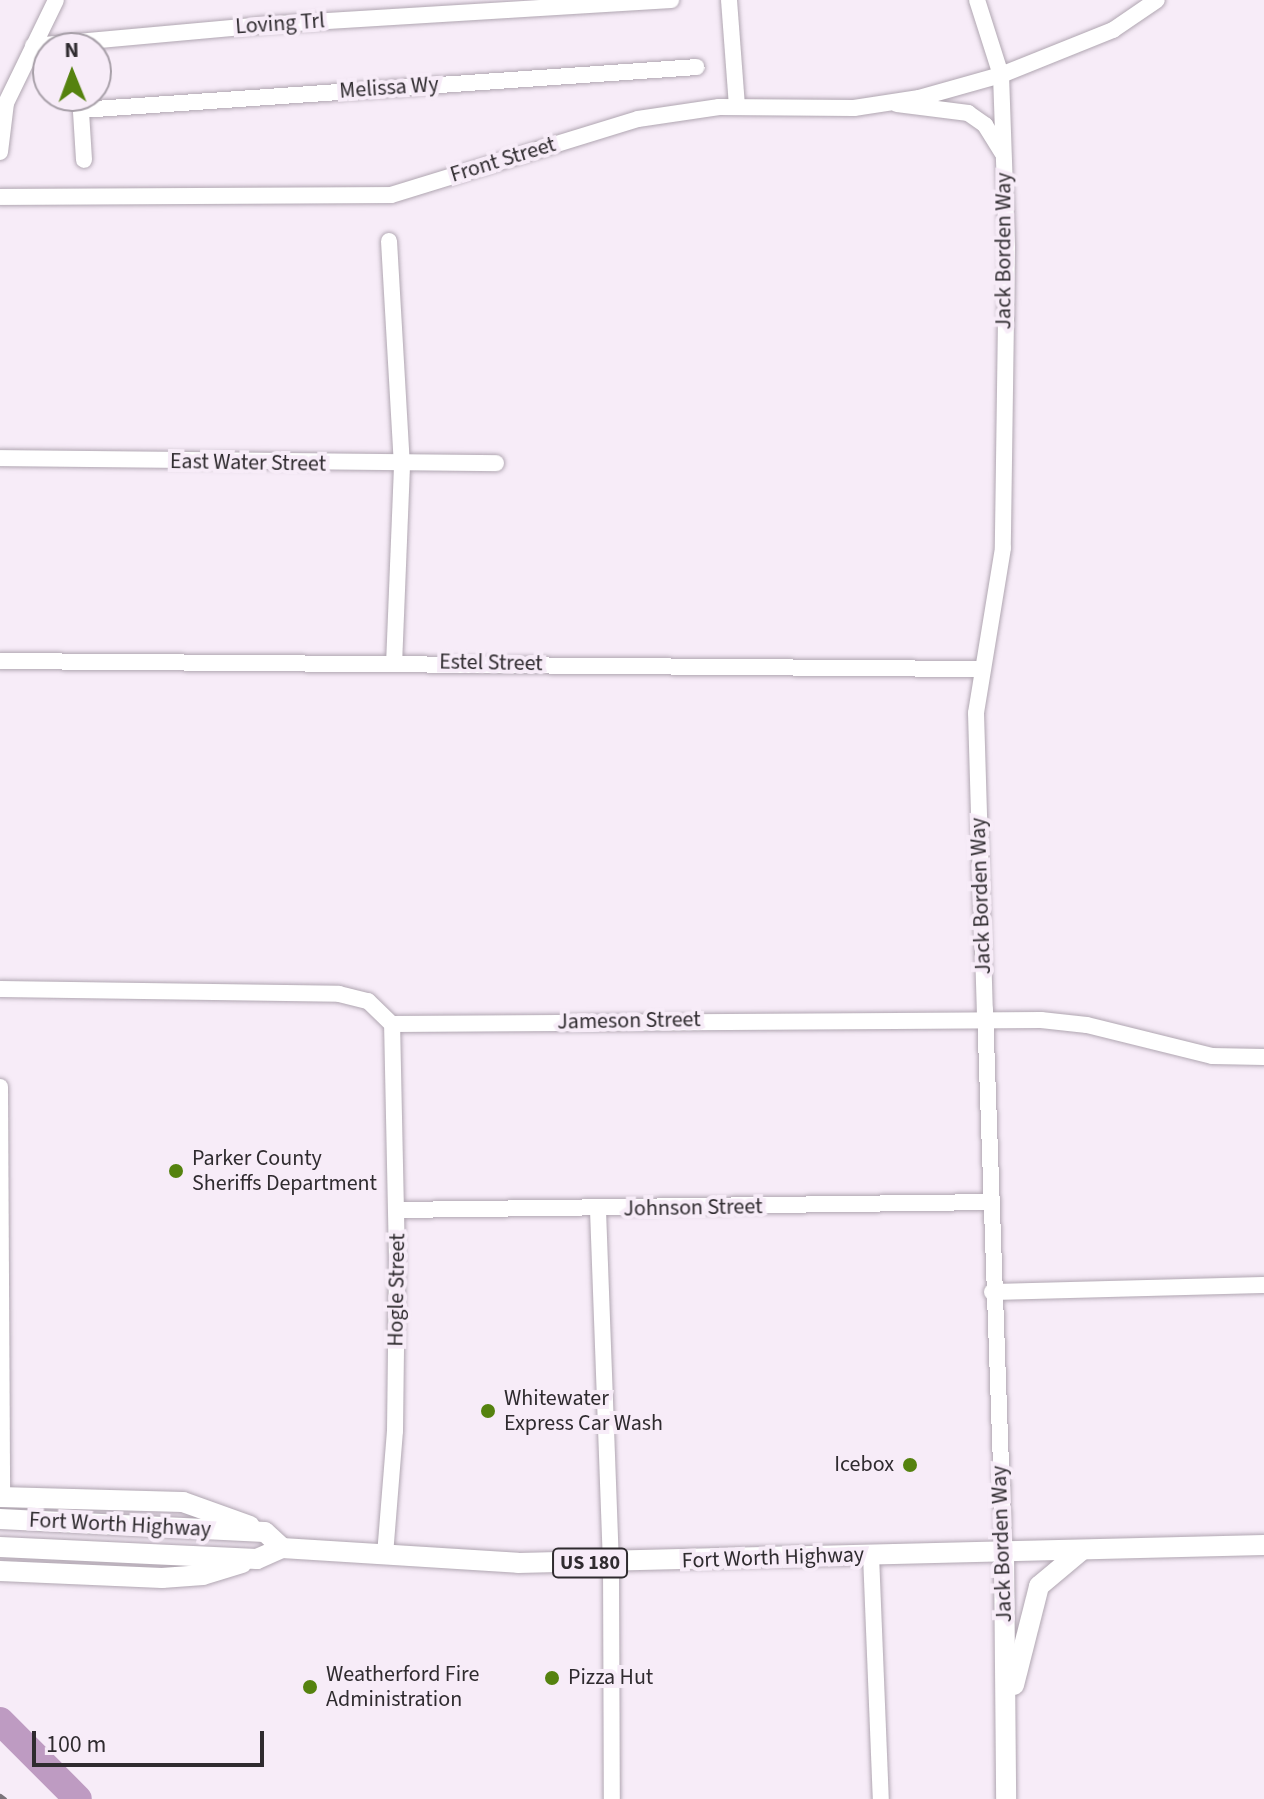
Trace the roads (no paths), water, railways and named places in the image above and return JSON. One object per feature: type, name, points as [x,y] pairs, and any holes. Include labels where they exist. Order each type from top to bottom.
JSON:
[{"type":"main road","points":[[1,1497],[183,1502],[265,1532],[282,1548]]},
{"type":"main road","name":"Fort Worth Highway","points":[[0,1519],[265,1532]]},
{"type":"main road","name":"Fort Worth Highway","points":[[0,1547],[257,1559],[282,1548],[611,1563],[1264,1545]]},
{"type":"main road","points":[[1006,1716],[1039,1586],[1082,1550]]},
{"type":"main road","name":"Jack Borden Way","points":[[1004,1552],[1006,1799]]},
{"type":"main road","points":[[0,1571],[162,1578],[203,1575],[257,1559]]},
{"type":"street","points":[[40,32],[56,0]]},
{"type":"street","name":"Loving Trl","points":[[112,41],[448,7],[671,0]]},
{"type":"street","points":[[729,0],[737,107]]},
{"type":"street","name":"Jack Borden Way","points":[[977,0],[1001,75],[1003,154],[1003,548],[981,669],[977,755],[992,1292],[1004,1552]]},
{"type":"street","name":"Front Street","points":[[0,197],[391,195],[638,119],[737,107],[854,108],[892,102],[1001,75],[1113,30],[1157,0]]},
{"type":"street","points":[[0,152],[6,103],[32,48]]},
{"type":"street","name":"Melissa Wy","points":[[112,101],[697,67]]},
{"type":"street","points":[[892,102],[916,110],[968,113],[985,125],[1003,154]]},
{"type":"street","points":[[81,112],[84,160]]},
{"type":"street","points":[[389,241],[402,466],[394,662]]},
{"type":"street","name":"East Water Street","points":[[0,458],[402,466],[496,463]]},
{"type":"street","name":"Estel Street","points":[[0,661],[981,669]]},
{"type":"street","points":[[0,989],[339,994],[368,1001],[392,1024]]},
{"type":"street","name":"Jameson Street","points":[[392,1024],[985,1017],[1087,1025],[1212,1056],[1264,1057]]},
{"type":"street","name":"Hogle Street","points":[[385,1555],[395,1431],[397,1210],[392,1024]]},
{"type":"street","points":[[0,1087],[1,1497]]},
{"type":"street","name":"Johnson Street","points":[[397,1210],[598,1210],[989,1202]]},
{"type":"street","points":[[598,1210],[611,1563],[612,1799]]},
{"type":"street","points":[[992,1292],[1264,1285]]},
{"type":"street","points":[[871,1555],[881,1799]]},
{"type":"waterway","points":[[0,1721],[78,1799]]},
{"type":"railway","points":[[0,1796],[4,1799]]},
{"type":"place","name":"Parker County Sheriffs Department","points":[[176,1171]]},
{"type":"place","name":"Whitewater Express Car Wash","points":[[488,1411]]},
{"type":"place","name":"Icebox","points":[[910,1465]]},
{"type":"place","name":"Pizza Hut","points":[[552,1678]]},
{"type":"place","name":"Weatherford Fire Administration","points":[[310,1687]]}]
